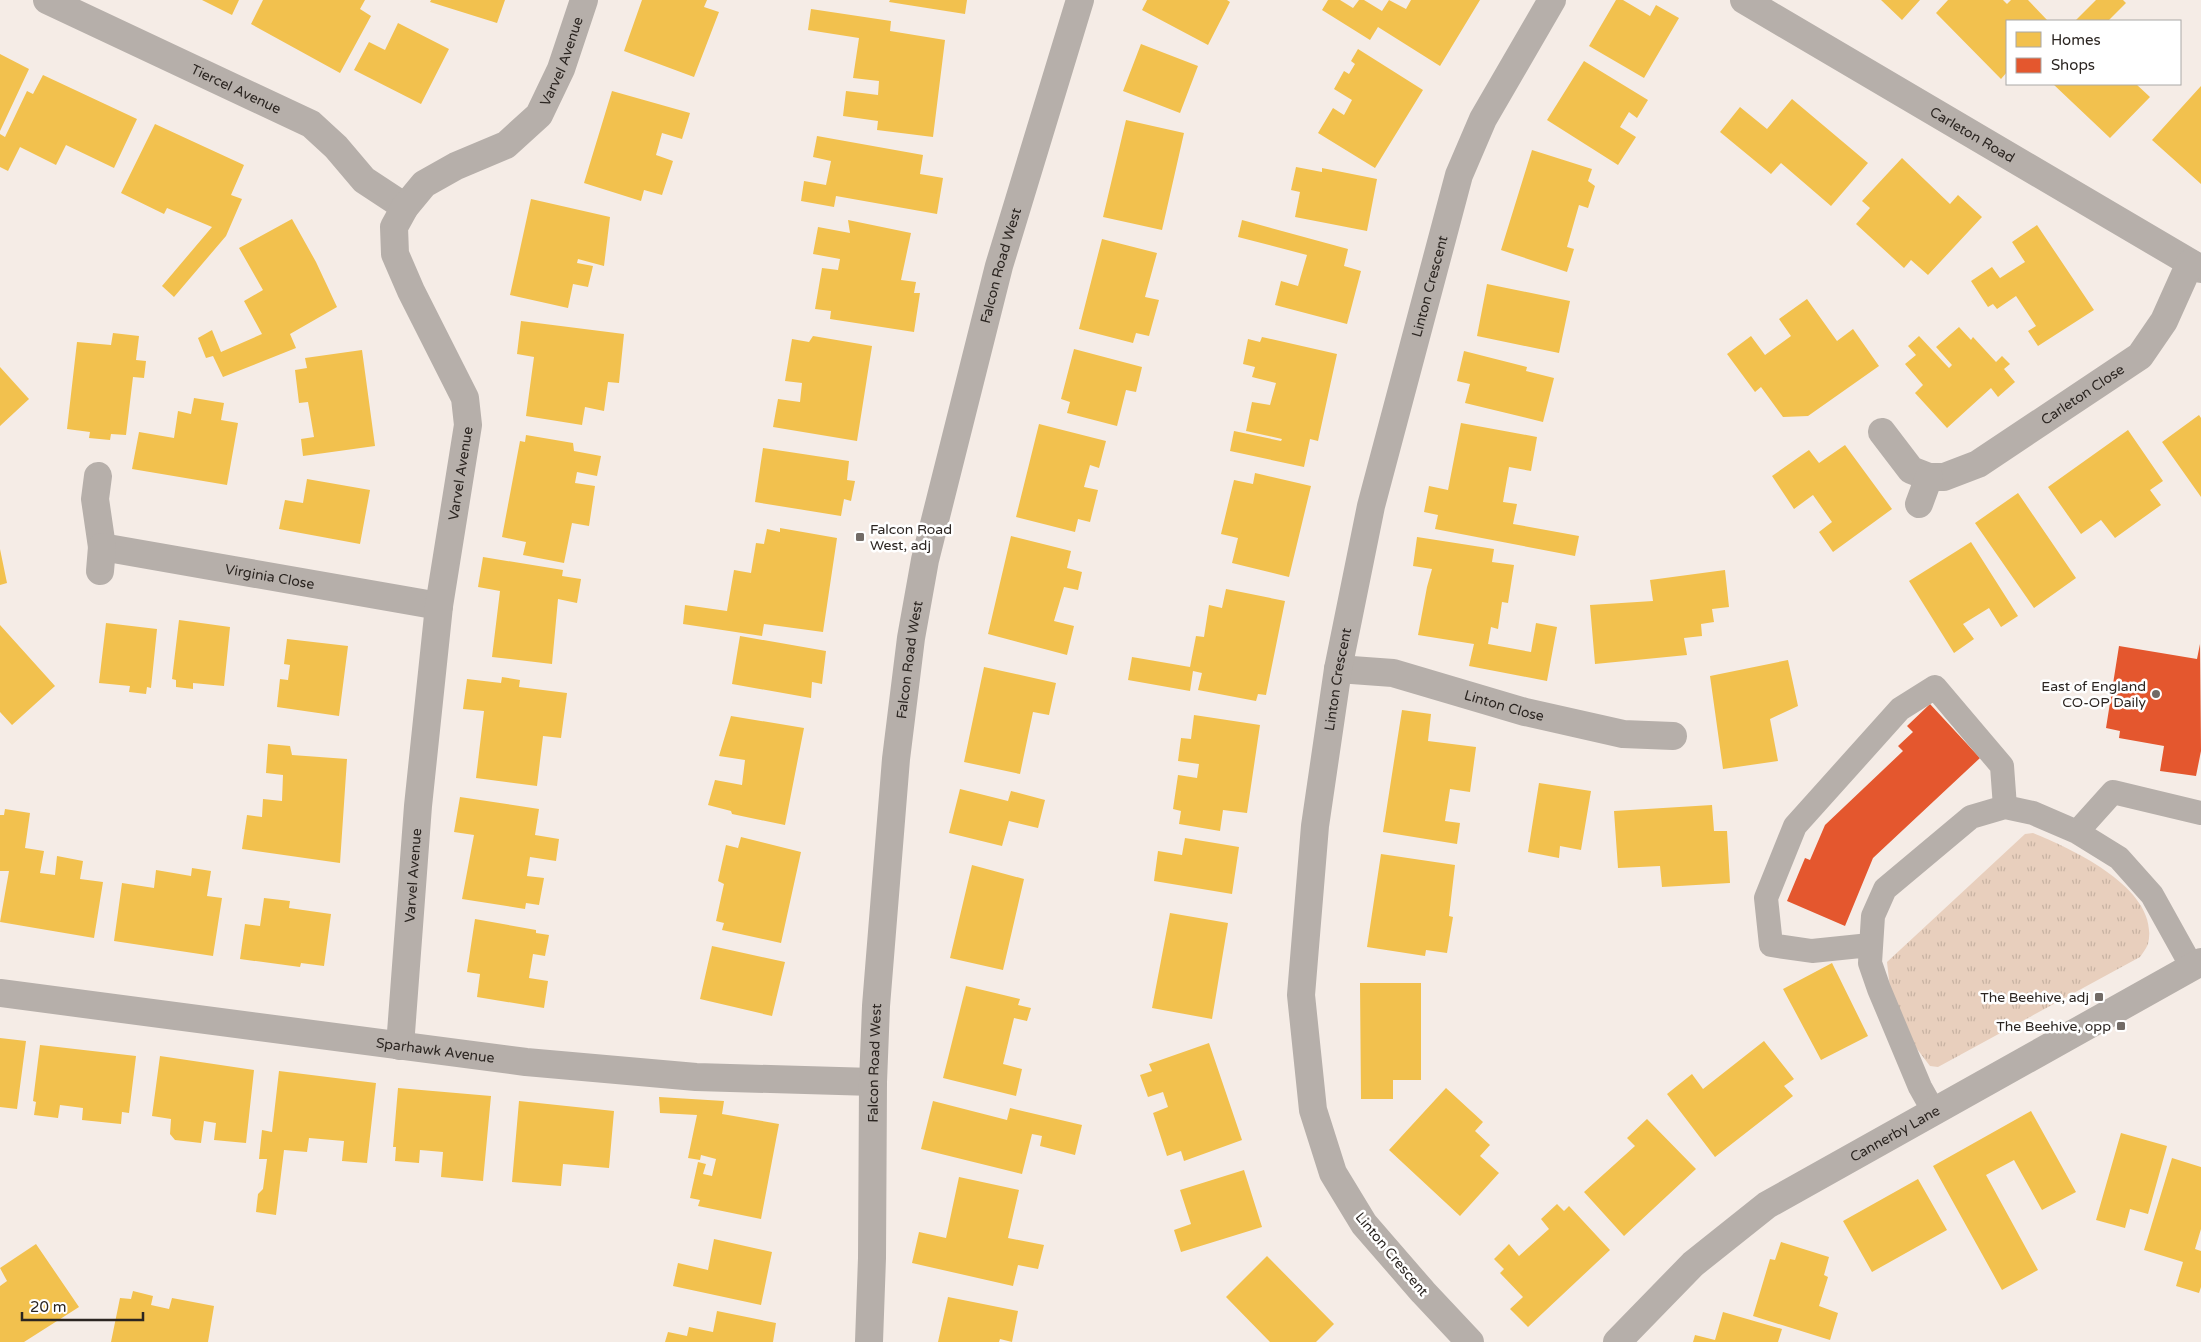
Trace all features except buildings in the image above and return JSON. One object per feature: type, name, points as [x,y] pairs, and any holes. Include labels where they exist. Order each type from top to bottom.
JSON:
[{"type":"street","name":"Tiercel Avenue","points":[[47,0],[311,124],[336,147],[364,180],[405,207]]},
{"type":"street","name":"Varvel Avenue","points":[[400,1046],[418,806],[440,606],[468,425],[465,398],[411,291],[395,254],[394,227],[405,207],[424,184],[456,166],[506,145],[538,115],[561,69],[584,0]]},
{"type":"street","name":"Falcon Road West","points":[[869,1342],[876,1006],[896,759],[911,638],[925,560],[999,266],[1080,0]]},
{"type":"street","name":"Linton Crescent","points":[[1470,1342],[1423,1292],[1364,1224],[1333,1173],[1313,1110],[1301,995],[1315,826],[1338,669],[1371,506],[1459,175],[1483,119],[1552,0]]},
{"type":"street","name":"Carleton Road","points":[[1744,0],[2196,266]]},
{"type":"street","name":"Carleton Close","points":[[1929,477],[1944,477],[1978,464],[2140,356],[2164,321],[2196,266]]},
{"type":"street","points":[[1882,432],[1912,470],[1929,477],[1919,504]]},
{"type":"street","name":"Virginia Close","points":[[98,476],[95,498],[101,559],[440,606]]},
{"type":"street","name":"Linton Close","points":[[1338,669],[1393,673],[1525,712],[1623,734],[1673,736]]},
{"type":"street","name":"Cannerby Lane","points":[[1617,1342],[1693,1264],[1767,1205],[2196,965]]},
{"type":"street","name":"Sparhawk Avenue","points":[[0,993],[526,1062],[696,1077],[873,1082]]},
{"type":"lane","points":[[1870,945],[1812,951],[1771,945],[1766,898],[1795,826],[1900,709],[1935,687],[2002,766],[2005,806]]},
{"type":"lane","points":[[2076,832],[2113,792],[2201,813]]},
{"type":"lane","points":[[1934,1112],[1920,1087],[1870,963],[1873,916],[1885,889],[1971,817],[2005,806],[2033,813],[2076,832],[2119,858],[2152,895],[2196,965]]},
{"type":"green space","points":[[2033,833],[2069,849],[2090,861],[2128,889],[2141,906],[2148,924],[2148,944],[2140,957],[1938,1067],[1930,1066],[1914,1045],[1890,989],[1887,962],[2025,834]]},
{"type":"place","name":"Falcon Road West, adj","points":[[860,537]]},
{"type":"place","name":"East of England CO-OP Daily","points":[[2156,694]]},
{"type":"place","name":"The Beehive, adj","points":[[2099,997]]},
{"type":"place","name":"The Beehive, opp","points":[[2121,1026]]}]
